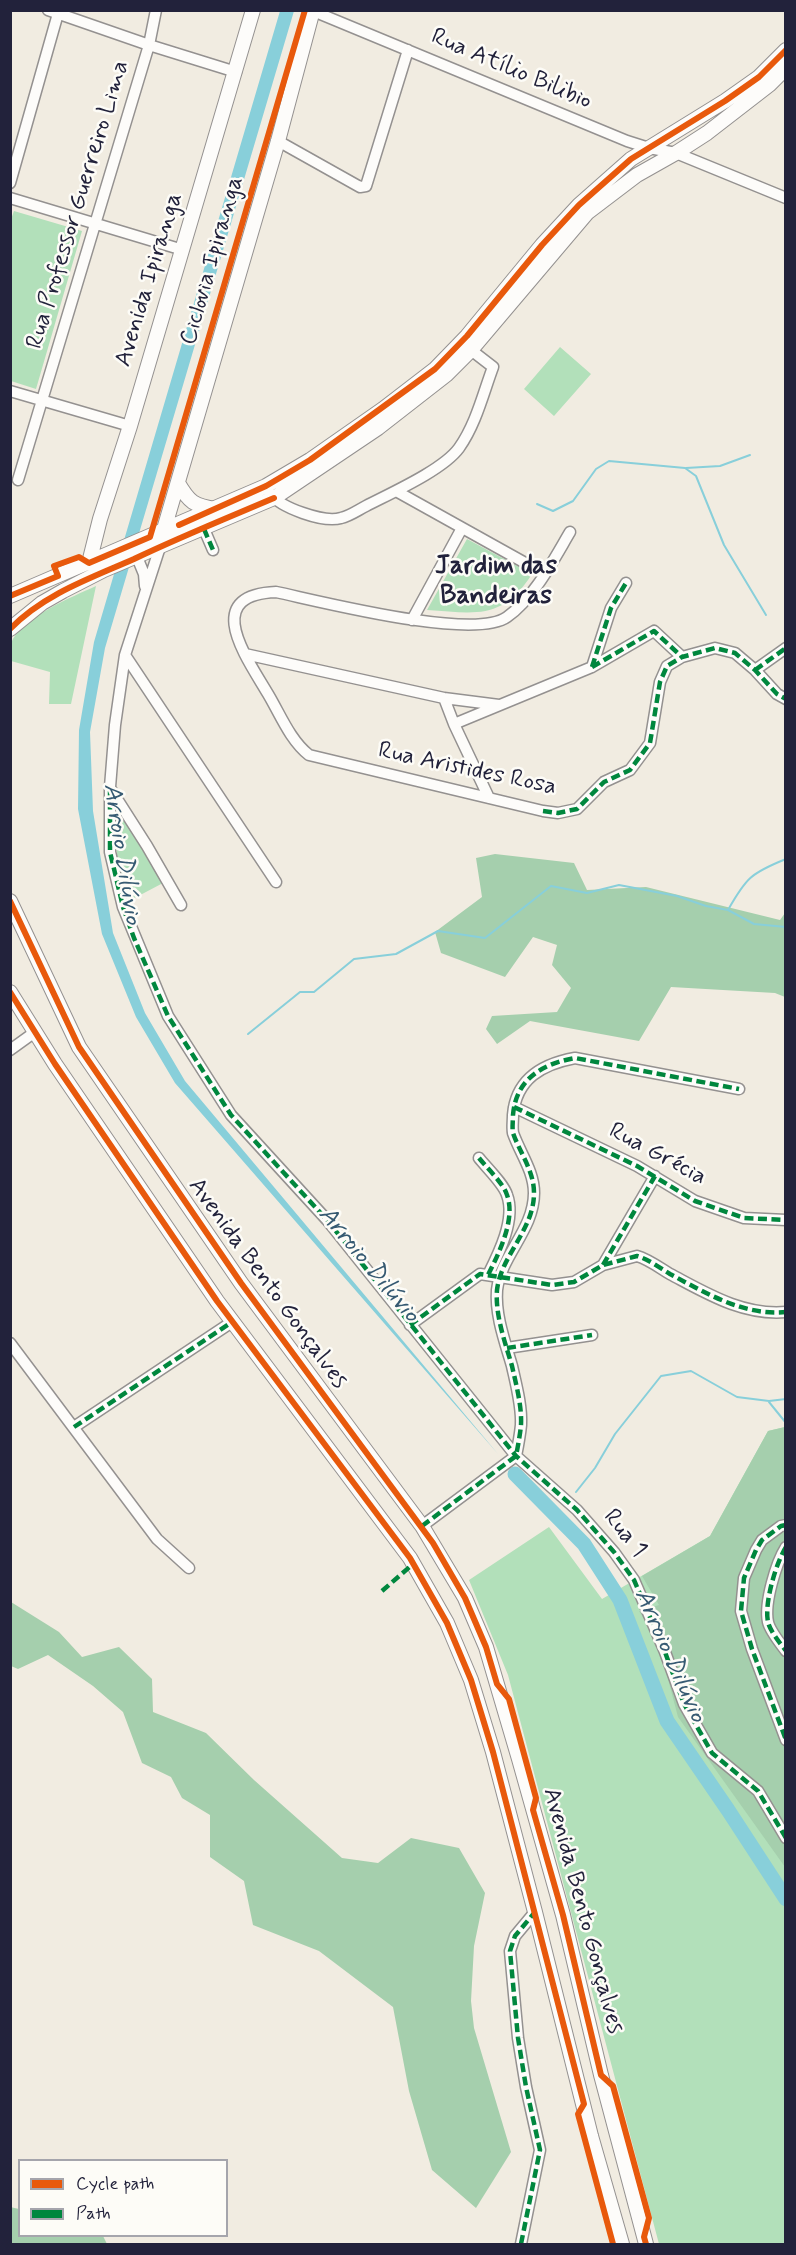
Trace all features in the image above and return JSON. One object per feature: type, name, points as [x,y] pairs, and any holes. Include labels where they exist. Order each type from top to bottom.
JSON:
[{"type":"main road","name":"Avenida Ipiranga","points":[[89,562],[253,10]]},
{"type":"main road","points":[[160,547],[278,141],[313,11]]},
{"type":"main road","points":[[10,596],[216,509],[270,492],[435,369],[467,336],[542,245],[579,205],[632,159],[725,101],[759,76],[786,50]]},
{"type":"main road","points":[[10,629],[42,603],[104,570],[204,529],[378,428],[446,375],[471,350],[587,213],[637,175],[707,133],[769,85],[786,68]]},
{"type":"main road","points":[[637,175],[649,148]]},
{"type":"main road","points":[[178,483],[187,498],[199,507],[216,509]]},
{"type":"main road","name":"Avenida Bento Gonçalves","points":[[12,909],[79,1047],[241,1283],[422,1526],[465,1598],[486,1647],[563,1916],[601,2075],[646,2244]]},
{"type":"main road","name":"Avenida Bento Gonçalves","points":[[10,992],[165,1226],[232,1322],[410,1558],[447,1623],[477,1701],[535,1912],[591,2136],[622,2244]]},
{"type":"street","name":"Rua Professor Guerreiro Lima","points":[[18,480],[149,45],[156,10]]},
{"type":"street","name":"Rua Atílio Bilibio","points":[[313,11],[627,141],[676,153],[786,198]]},
{"type":"street","points":[[10,183],[55,12],[236,72]]},
{"type":"street","points":[[278,141],[360,187],[366,186],[408,50]]},
{"type":"street","points":[[627,141],[632,159]]},
{"type":"street","points":[[10,198],[183,250]]},
{"type":"street","points":[[270,492],[322,519],[340,519],[396,491],[445,462],[458,449],[470,430],[493,367],[471,350]]},
{"type":"street","points":[[10,391],[130,426]]},
{"type":"street","points":[[396,491],[545,574]]},
{"type":"street","points":[[462,528],[412,620],[472,624],[500,621],[508,617],[545,574],[570,532]]},
{"type":"street","points":[[204,529],[213,550]]},
{"type":"street","points":[[160,547],[125,655],[115,724],[110,787],[110,852],[123,907],[168,1016],[231,1115],[317,1208],[516,1456]]},
{"type":"street","points":[[135,558],[144,574],[145,589]]},
{"type":"street","points":[[592,667],[611,608],[627,583]]},
{"type":"street","name":"Rua Aristides Rosa","points":[[412,620],[276,592],[259,593],[240,604],[235,613],[234,628],[245,654],[295,740],[309,755],[558,813],[577,809],[604,782],[630,770],[642,756],[650,743],[660,682],[667,666],[682,657]]},
{"type":"street","points":[[454,724],[592,667],[654,631],[682,657],[715,648],[735,653],[755,670],[777,694],[786,699]]},
{"type":"street","points":[[755,670],[786,648]]},
{"type":"street","points":[[245,654],[444,698],[499,705]]},
{"type":"street","points":[[125,655],[276,882]]},
{"type":"street","points":[[444,698],[489,798]]},
{"type":"street","points":[[110,787],[181,905]]},
{"type":"street","points":[[10,1050],[35,1032]]},
{"type":"street","points":[[494,1275],[531,1217],[534,1193],[530,1168],[512,1130],[514,1107],[523,1086],[532,1074],[556,1061],[575,1058],[739,1089]]},
{"type":"street","name":"Rua Grécia","points":[[514,1107],[553,1124],[655,1176],[695,1201],[744,1218],[786,1220]]},
{"type":"street","points":[[422,1526],[516,1456],[521,1423],[515,1382],[497,1306],[494,1275],[507,1232],[509,1206],[507,1194],[479,1158]]},
{"type":"street","points":[[603,1265],[655,1176]]},
{"type":"street","points":[[410,1325],[480,1274],[552,1285],[574,1282],[603,1265],[638,1256],[699,1290],[737,1306],[770,1313],[786,1312]]},
{"type":"street","points":[[75,1427],[232,1322]]},
{"type":"street","points":[[507,1348],[592,1335]]},
{"type":"street","points":[[10,1343],[157,1539],[189,1568]]},
{"type":"street","name":"Rua 1","points":[[516,1456],[577,1510],[614,1552],[634,1580],[665,1652],[684,1704],[712,1753],[758,1791],[786,1838]]},
{"type":"street","points":[[786,1526],[782,1526],[762,1540],[756,1550],[744,1578],[741,1611],[752,1649],[786,1740]]},
{"type":"street","points":[[786,1547],[780,1556],[768,1602],[768,1623],[786,1651]]},
{"type":"street","points":[[521,2244],[540,2150],[518,2038],[510,1951],[515,1936],[535,1912]]},
{"type":"green space","points":[[14,211],[82,231],[36,389],[11,381],[10,222]]},
{"type":"green space","points":[[560,347],[591,374],[554,416],[524,389]]},
{"type":"green space","points":[[467,539],[532,574],[510,600],[498,607],[473,612],[427,610]]},
{"type":"green space","points":[[96,586],[71,704],[49,704],[50,672],[11,661],[11,643],[36,616]]},
{"type":"green space","points":[[115,802],[163,883],[127,902],[117,855]]},
{"type":"green space","points":[[495,854],[574,863],[587,890],[646,887],[780,920],[785,913],[785,997],[775,993],[671,987],[639,1041],[530,1021],[497,1044],[486,1029],[492,1016],[557,1012],[571,988],[552,965],[557,945],[533,937],[505,977],[441,953],[435,932],[482,897],[476,858]]},
{"type":"green space","points":[[785,1427],[785,2244],[659,2244],[508,1675],[469,1580],[549,1527],[602,1599],[710,1536],[768,1431]]},
{"type":"green space","points":[[785,1427],[785,1867],[678,1717],[658,1641],[639,1611],[659,1605],[642,1576],[710,1536],[768,1431]]},
{"type":"green space","points":[[11,1602],[59,1632],[82,1657],[119,1647],[152,1679],[153,1712],[206,1733],[254,1780],[342,1858],[378,1863],[411,1838],[459,1848],[485,1893],[474,1946],[471,2001],[474,2028],[511,2152],[476,2208],[432,2170],[409,2091],[393,2007],[319,1951],[253,1925],[244,1881],[210,1857],[210,1815],[182,1798],[171,1777],[142,1763],[123,1712],[93,1686],[48,1655],[18,1669],[11,1666]]},
{"type":"green space","points":[[10,2207],[18,2209],[18,2237],[104,2237],[107,2244],[11,2244]]},
{"type":"water","name":"Arroio Dilúvio","points":[[280,11],[294,11],[105,648],[90,732],[93,811],[113,933],[145,1013],[185,1081],[498,1454],[175,1083],[136,1017],[102,934],[78,809],[79,730],[94,642]]},
{"type":"waterway","points":[[686,468],[720,466],[750,455]]},
{"type":"waterway","points":[[537,504],[553,511],[573,501],[596,469],[609,461],[685,468],[696,476],[724,545],[766,615]]},
{"type":"waterway","points":[[728,910],[745,883],[765,868],[786,859]]},
{"type":"waterway","points":[[248,1034],[300,992],[314,992],[354,959],[396,954],[438,931],[485,938],[551,886],[587,893],[619,885],[677,896],[706,906],[728,910],[754,924],[786,927]]},
{"type":"waterway","points":[[576,1492],[595,1468],[615,1434],[661,1376],[691,1371],[737,1397],[769,1401],[786,1399]]},
{"type":"waterway","points":[[769,1402],[786,1423]]},
{"type":"waterway","name":"Arroio Dilúvio","points":[[515,1474],[584,1544],[620,1600],[667,1721],[786,1899]]},
{"type":"marked path","points":[[204,529],[213,550]]},
{"type":"marked path","points":[[592,667],[611,608],[626,583]]},
{"type":"marked path","points":[[592,667],[654,631],[682,657]]},
{"type":"marked path","points":[[543,811],[558,813],[577,809],[604,782],[630,770],[650,743],[660,682],[667,666],[682,657],[715,648],[735,653],[755,670],[777,694],[786,699]]},
{"type":"marked path","points":[[755,670],[786,648]]},
{"type":"marked path","points":[[110,787],[110,852],[123,907],[134,938],[168,1016],[231,1115],[327,1220],[516,1456],[577,1510],[614,1552],[634,1580],[665,1652],[684,1704],[712,1753],[758,1791],[786,1838]]},
{"type":"marked path","points":[[422,1526],[516,1456],[521,1410],[499,1319],[497,1290],[504,1265],[529,1219],[533,1206],[532,1177],[513,1133],[515,1102],[525,1083],[542,1069],[575,1058],[739,1089]]},
{"type":"marked path","points":[[514,1107],[637,1166],[695,1201],[744,1218],[786,1220]]},
{"type":"marked path","points":[[479,1158],[502,1186],[509,1204],[505,1236],[488,1275]]},
{"type":"marked path","points":[[603,1265],[655,1176]]},
{"type":"marked path","points":[[410,1325],[480,1274],[552,1285],[574,1282],[603,1265],[637,1256],[725,1302],[755,1310],[786,1312]]},
{"type":"marked path","points":[[74,1427],[232,1322]]},
{"type":"marked path","points":[[507,1348],[592,1335]]},
{"type":"marked path","points":[[786,1525],[781,1526],[762,1540],[756,1550],[744,1578],[741,1611],[752,1649],[786,1740]]},
{"type":"marked path","points":[[786,1547],[772,1583],[767,1614],[771,1629],[786,1651]]},
{"type":"marked path","points":[[382,1591],[413,1564]]},
{"type":"marked path","points":[[521,2244],[540,2150],[518,2038],[510,1951],[515,1936],[535,1912]]},
{"type":"cycle path","name":"Ciclovia Ipiranga","points":[[10,596],[58,576],[54,566],[79,557],[89,563],[150,537],[305,10]]},
{"type":"cycle path","points":[[179,525],[266,486],[310,460],[435,369],[467,336],[542,245],[579,205],[631,159],[725,101],[759,77],[786,50]]},
{"type":"cycle path","points":[[10,629],[38,606],[69,588],[274,498]]},
{"type":"cycle path","points":[[10,901],[79,1047],[241,1283],[433,1543],[465,1598],[486,1647],[497,1684],[509,1699],[536,1798],[533,1810],[563,1915],[601,2075],[613,2086],[649,2218],[644,2237],[646,2244]]},
{"type":"cycle path","points":[[10,992],[55,1064],[217,1301],[410,1558],[447,1623],[471,1680],[493,1752],[584,2104],[578,2114],[613,2244]]},
{"type":"district","name":"Jardim das Bandeiras","points":[[496,583]]}]
